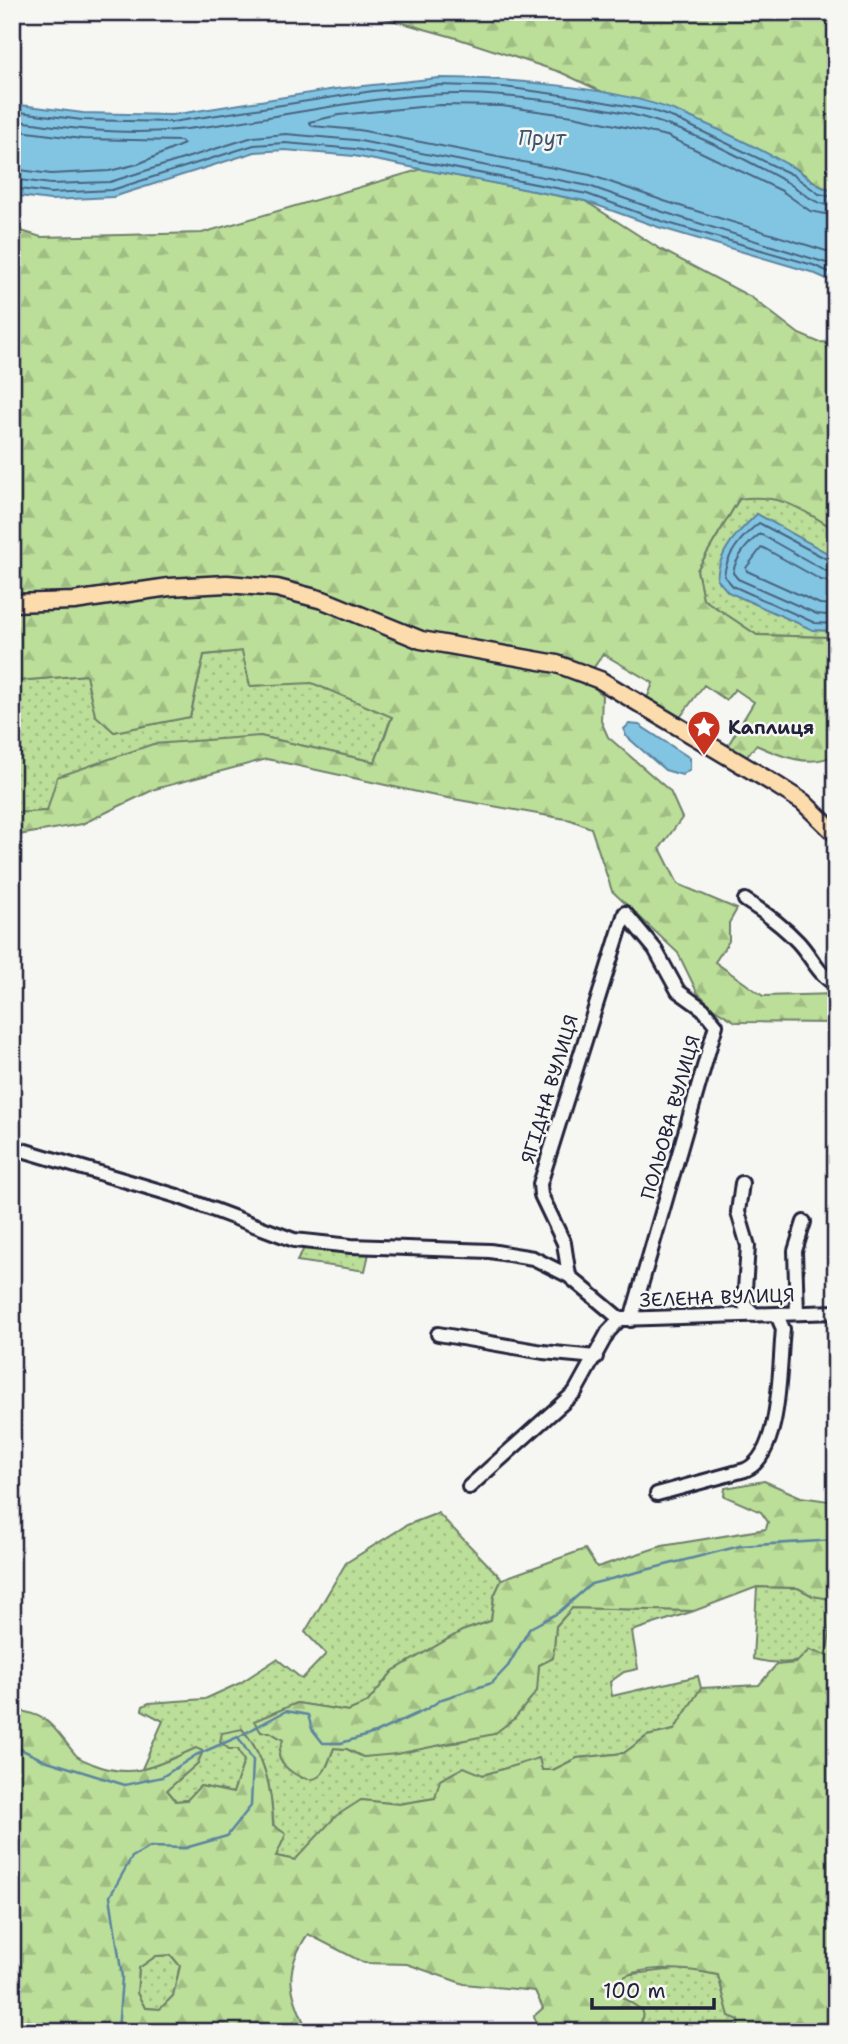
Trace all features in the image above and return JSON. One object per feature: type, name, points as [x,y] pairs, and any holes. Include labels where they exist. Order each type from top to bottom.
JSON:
[{"type":"main road","points":[[12,603],[74,601],[169,587],[227,584],[277,588],[323,600],[421,640],[557,664],[600,680],[803,802],[836,834]]},
{"type":"street","points":[[745,900],[781,926],[799,943],[824,978],[836,984]]},
{"type":"street","name":"ЯГІДНА ВУЛИЦЯ","points":[[569,1276],[564,1243],[543,1201],[540,1184],[625,913]]},
{"type":"street","name":"ПОЛЬОВА ВУЛИЦЯ","points":[[625,913],[655,949],[678,991],[703,1009],[716,1025],[626,1319]]},
{"type":"street","name":"ЗЕЛЕНА ВУЛИЦЯ","points":[[12,1146],[177,1196],[294,1240],[490,1251],[533,1258],[569,1276],[626,1319],[836,1312]]},
{"type":"street","points":[[742,1184],[738,1212],[748,1246],[744,1304],[755,1315]]},
{"type":"street","points":[[797,1313],[795,1251],[804,1222]]},
{"type":"street","points":[[657,1494],[746,1470],[756,1466],[763,1458],[772,1429],[782,1342],[783,1329],[777,1315]]},
{"type":"street","points":[[469,1488],[575,1392],[608,1332],[626,1319]]},
{"type":"street","points":[[438,1334],[543,1352],[596,1357]]},
{"type":"green space","points":[[363,12],[836,12],[836,190],[822,187],[797,169],[677,112],[611,96],[560,72],[453,37]]},
{"type":"green space","points":[[422,169],[585,201],[660,249],[751,297],[799,334],[818,342],[836,343],[836,530],[790,504],[767,498],[739,499],[697,570],[703,599],[757,635],[826,637],[836,642],[836,754],[806,761],[785,757],[756,745],[745,759],[727,747],[754,702],[735,689],[726,700],[704,685],[678,720],[646,701],[653,683],[603,654],[586,679],[602,695],[601,721],[608,737],[670,791],[682,818],[660,848],[678,884],[737,909],[729,923],[729,941],[715,962],[763,996],[836,994],[836,1023],[736,1022],[713,1008],[697,992],[678,953],[612,891],[591,828],[571,820],[431,795],[267,759],[155,789],[82,824],[12,834],[12,813],[47,811],[57,777],[153,744],[260,736],[375,762],[392,717],[312,683],[250,686],[242,651],[204,655],[190,717],[114,732],[95,715],[86,675],[17,681],[12,687],[12,228],[41,237],[202,233]]},
{"type":"green space","points":[[764,495],[791,503],[836,530],[836,558],[757,514],[776,612],[813,630],[836,631],[836,642],[826,637],[757,635],[703,599],[697,570],[739,499]]},
{"type":"green space","points":[[243,651],[250,686],[312,682],[392,716],[375,762],[260,736],[47,811],[12,813],[12,687],[17,681],[86,675],[95,714],[114,732],[190,717],[204,655]]},
{"type":"green space","points":[[307,1243],[370,1249],[365,1271],[297,1261]]},
{"type":"green space","points":[[764,1481],[801,1497],[836,1502],[836,1600],[813,1596],[798,1588],[757,1587],[694,1611],[572,1608],[556,1626],[553,1658],[539,1665],[537,1691],[515,1718],[494,1734],[397,1754],[363,1757],[347,1749],[334,1748],[324,1771],[313,1779],[301,1777],[284,1765],[279,1756],[283,1740],[270,1732],[261,1732],[254,1721],[297,1703],[348,1711],[367,1703],[393,1671],[462,1631],[491,1621],[494,1596],[502,1579],[585,1549],[597,1567],[662,1546],[766,1529],[768,1522],[761,1512],[724,1496],[725,1488]]},
{"type":"green space","points":[[438,1513],[502,1579],[494,1596],[491,1621],[462,1631],[393,1671],[367,1703],[348,1711],[297,1703],[255,1721],[261,1732],[270,1732],[283,1740],[291,1768],[301,1778],[327,1766],[334,1748],[347,1749],[363,1757],[460,1742],[536,1691],[539,1665],[553,1658],[556,1626],[572,1608],[694,1611],[632,1631],[638,1669],[624,1672],[610,1682],[612,1696],[698,1676],[701,1688],[674,1730],[647,1736],[624,1753],[577,1758],[553,1770],[542,1770],[539,1759],[483,1775],[435,1798],[399,1804],[361,1800],[296,1860],[276,1856],[272,1805],[266,1773],[242,1729],[238,1749],[244,1761],[233,1793],[201,1786],[187,1800],[176,1801],[167,1790],[198,1763],[159,1764],[141,1771],[163,1721],[142,1710],[143,1706],[149,1703],[205,1699],[240,1683],[277,1659],[302,1679],[326,1654],[305,1632],[346,1563],[407,1525]]},
{"type":"green space","points":[[757,1587],[798,1588],[813,1596],[836,1599],[826,1655],[790,1662],[753,1659]]},
{"type":"green space","points":[[836,1600],[836,2032],[737,2032],[739,2020],[729,2016],[718,1975],[660,1969],[630,1974],[619,1980],[612,1990],[643,2011],[640,2032],[540,2032],[534,2016],[543,2008],[535,1991],[464,1984],[407,1964],[364,1963],[308,1934],[295,1959],[291,1981],[296,2004],[307,2029],[316,2032],[12,2032],[12,1710],[43,1719],[56,1730],[77,1756],[108,1769],[134,1771],[158,1765],[196,1748],[203,1751],[198,1763],[167,1790],[176,1801],[187,1800],[200,1786],[233,1793],[244,1761],[238,1749],[229,1749],[220,1742],[222,1733],[242,1729],[256,1750],[266,1774],[273,1825],[286,1834],[276,1856],[295,1860],[336,1816],[361,1800],[399,1804],[435,1798],[440,1780],[464,1767],[483,1775],[539,1758],[542,1770],[553,1770],[577,1758],[624,1753],[647,1736],[674,1730],[701,1688],[759,1685],[776,1665],[796,1663],[809,1650],[826,1655]],"holes":[[[171,1955],[180,1966],[173,1996],[160,2009],[145,2008],[137,1993],[139,1968],[156,1956]]]},
{"type":"green space","points":[[171,1955],[180,1966],[173,1996],[160,2009],[145,2008],[137,1993],[139,1968],[156,1956]]},
{"type":"green space","points":[[684,1968],[718,1975],[729,2015],[739,2020],[737,2032],[640,2032],[643,2011],[611,1990],[616,1981],[624,1975]]},
{"type":"water","name":"Прут","points":[[439,78],[528,82],[624,96],[678,112],[766,153],[818,185],[836,190],[836,283],[811,272],[658,227],[585,201],[354,156],[285,150],[255,152],[113,197],[50,200],[12,195],[12,104],[83,113],[172,115],[335,89]]},
{"type":"water","points":[[757,514],[836,558],[836,631],[813,630],[728,592],[717,579],[725,551],[736,535]]},
{"type":"water","points":[[629,724],[639,725],[690,758],[690,769],[682,775],[665,770],[626,736],[624,729]]},
{"type":"waterway","points":[[118,2032],[122,1977],[110,1896],[132,1857],[150,1847],[185,1848],[227,1836],[251,1806],[253,1760],[238,1737],[286,1711],[308,1715],[312,1729],[323,1743],[341,1743],[375,1733],[427,1709],[442,1699],[492,1683],[508,1666],[530,1628],[558,1613],[591,1584],[740,1546],[836,1540]]},
{"type":"waterway","points":[[12,1745],[41,1759],[125,1785],[162,1777],[196,1755],[238,1737]]},
{"type":"place","name":"Каплиця","points":[[704,757]]}]
